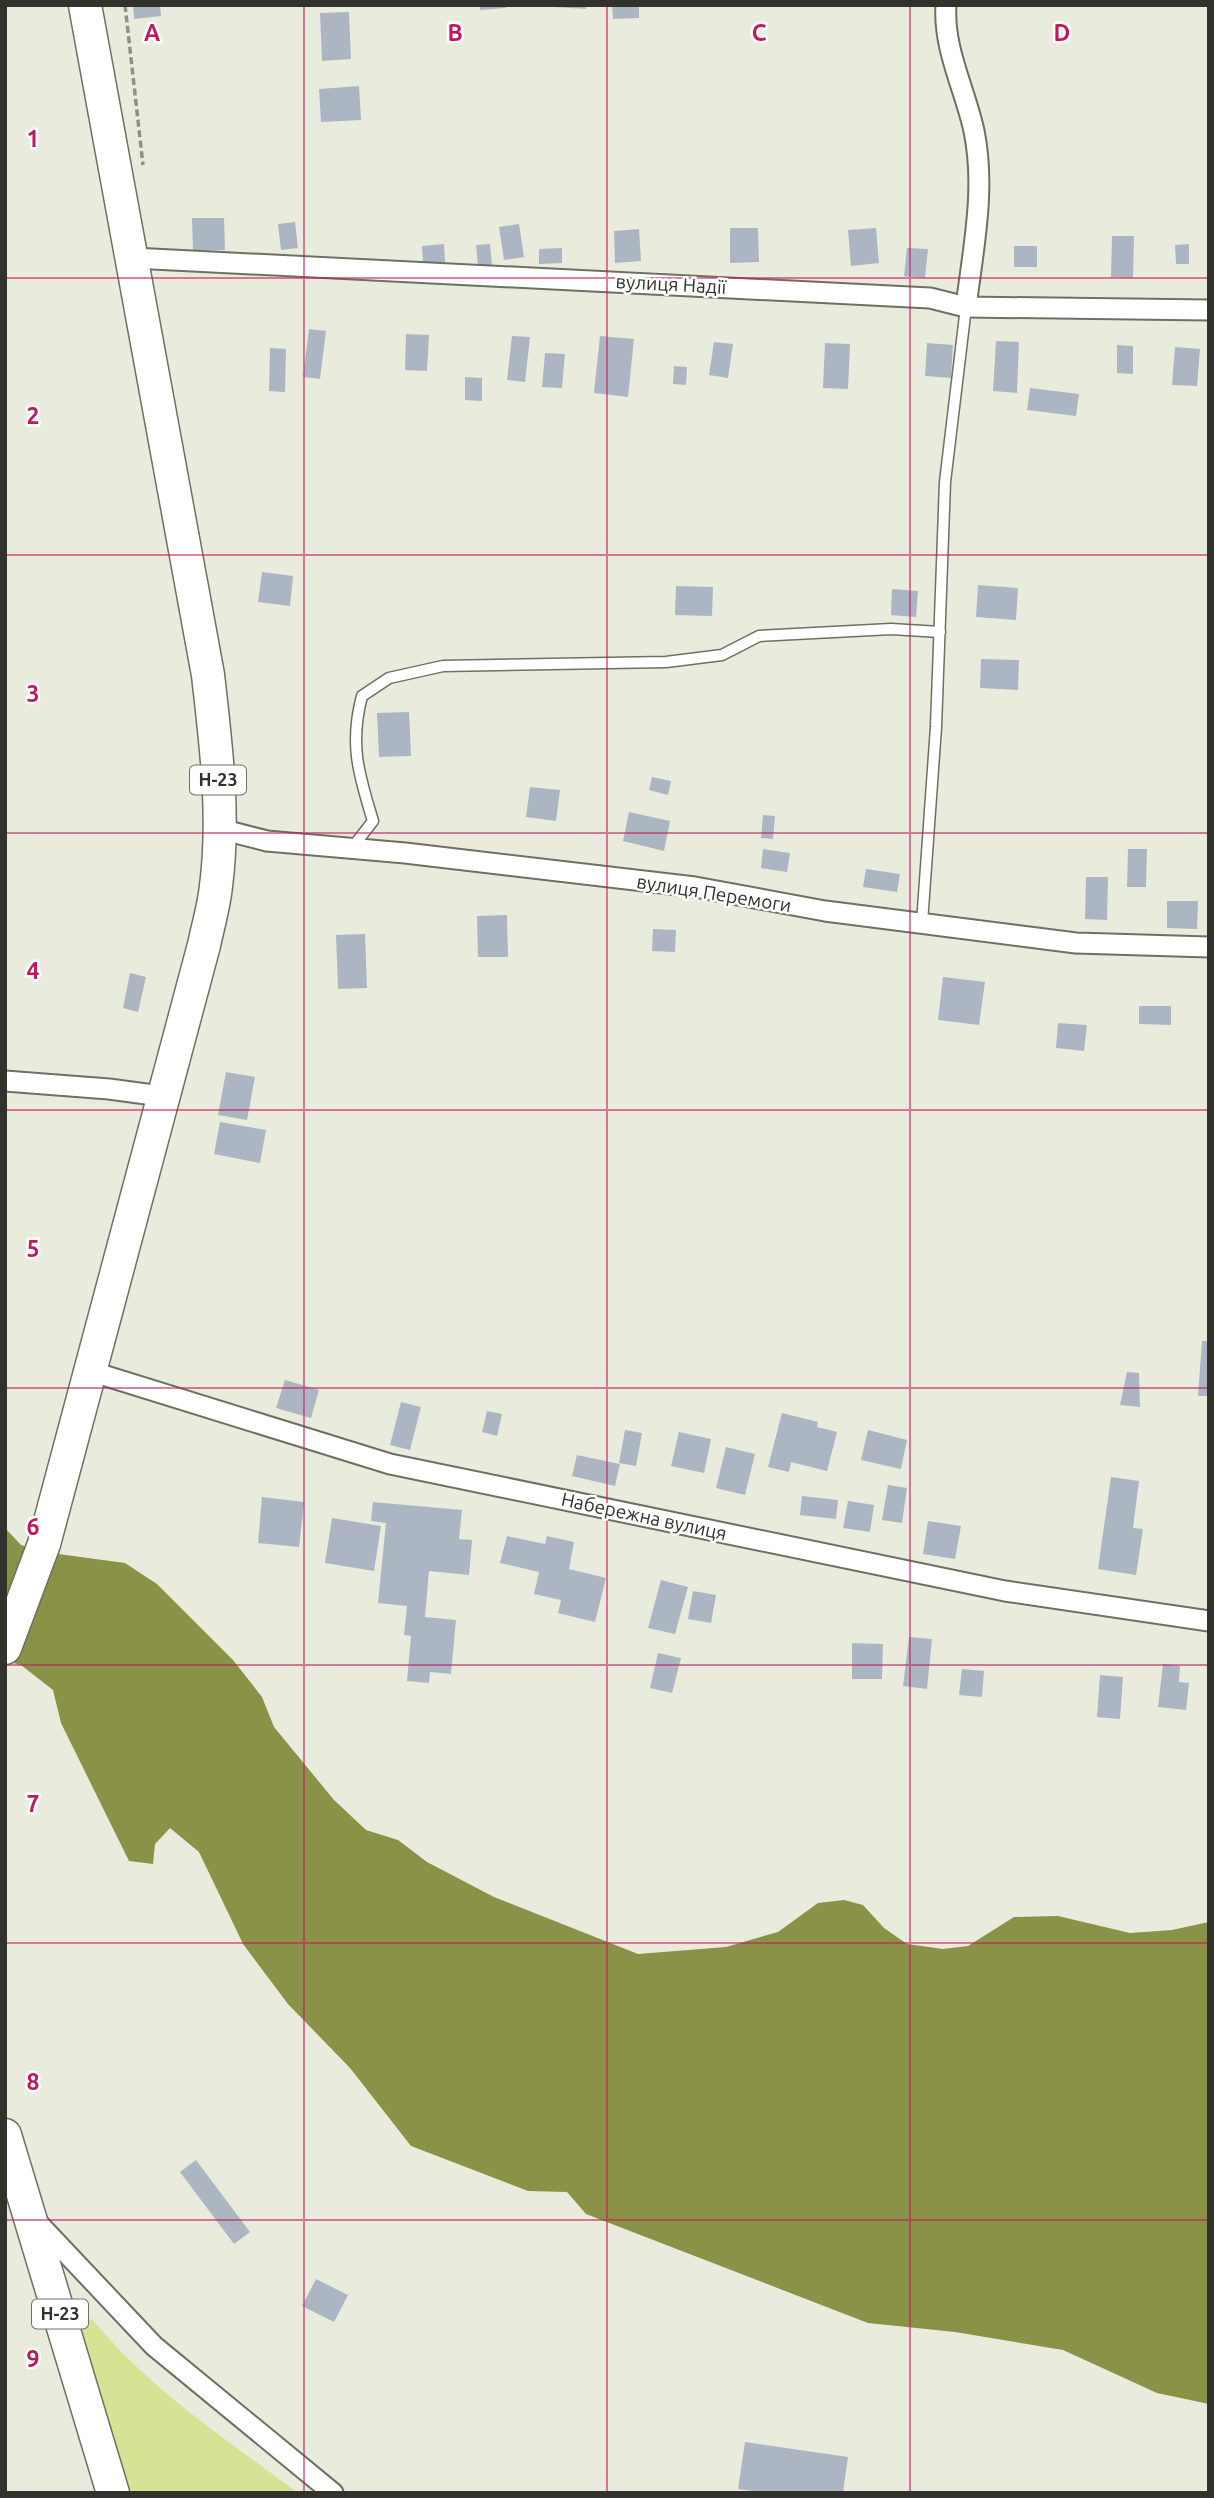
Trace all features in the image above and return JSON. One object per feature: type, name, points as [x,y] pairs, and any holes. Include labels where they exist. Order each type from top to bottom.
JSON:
[{"type":"main road","name":"Н-23","points":[[5,1648],[44,1544],[214,899],[220,829],[218,758],[208,675],[85,5]]},
{"type":"main road","name":"Н-23","points":[[5,2135],[113,2493]]},
{"type":"street","points":[[946,5],[951,54],[974,132],[980,191],[966,307]]},
{"type":"street","name":"вулиця Надії","points":[[133,258],[930,298],[966,307],[1209,310]]},
{"type":"street","name":"вулиця Перемоги","points":[[220,829],[267,841],[349,851],[405,853],[695,887],[825,911],[1076,943],[1209,947]]},
{"type":"street","points":[[5,1081],[161,1096]]},
{"type":"street","name":"Набережна вулиця","points":[[90,1371],[390,1464],[1005,1591],[1209,1621]]},
{"type":"street","points":[[30,2215],[153,2346],[333,2493]]},
{"type":"lane","points":[[922,923],[940,632],[946,482],[966,307]]},
{"type":"lane","points":[[349,851],[373,821],[360,779],[354,727],[362,696],[389,678],[443,666],[666,662],[722,655],[759,636],[891,629],[940,632]]},
{"type":"path","points":[[125,5],[144,178]]},
{"type":"shaded area","points":[[5,1528],[21,1545],[51,1553],[125,1563],[157,1584],[233,1660],[262,1697],[274,1727],[334,1800],[366,1830],[398,1840],[427,1862],[494,1897],[638,1954],[726,1947],[778,1932],[818,1903],[844,1900],[863,1905],[884,1928],[907,1944],[943,1949],[968,1946],[1014,1917],[1058,1916],[1130,1933],[1172,1930],[1209,1922],[1209,2404],[1157,2393],[1063,2350],[955,2332],[868,2323],[586,2214],[567,2192],[528,2191],[411,2146],[350,2068],[288,2004],[243,1944],[199,1852],[170,1828],[155,1844],[153,1864],[129,1861],[61,1723],[53,1690],[21,1665],[5,1661]]},
{"type":"shaded area","points":[[92,2319],[163,2391],[298,2493],[126,2493],[72,2325]]},
{"type":"building","points":[[133,5],[160,5],[161,16],[134,19]]},
{"type":"building","points":[[480,5],[506,5],[506,8],[480,10]]},
{"type":"building","points":[[586,5],[586,9],[554,7]]},
{"type":"building","points":[[612,5],[639,5],[639,18],[613,19]]},
{"type":"building","points":[[349,12],[351,59],[322,61],[320,13]]},
{"type":"building","points":[[359,86],[361,120],[321,122],[319,89]]},
{"type":"building","points":[[192,218],[224,218],[225,250],[193,251]]},
{"type":"building","points":[[295,222],[298,248],[281,250],[278,224]]},
{"type":"building","points":[[519,224],[524,257],[504,260],[499,227]]},
{"type":"building","points":[[730,228],[758,228],[759,262],[730,263]]},
{"type":"building","points":[[876,228],[879,263],[851,266],[848,230]]},
{"type":"building","points":[[639,229],[641,261],[615,263],[614,231]]},
{"type":"building","points":[[1112,236],[1134,236],[1133,278],[1111,277]]},
{"type":"building","points":[[444,244],[445,263],[423,264],[422,246]]},
{"type":"building","points":[[490,244],[492,265],[478,266],[476,245]]},
{"type":"building","points":[[1189,244],[1189,264],[1176,264],[1175,245]]},
{"type":"building","points":[[1014,246],[1037,246],[1037,267],[1014,267]]},
{"type":"building","points":[[562,248],[562,263],[539,264],[539,249]]},
{"type":"building","points":[[907,248],[928,249],[925,278],[904,276]]},
{"type":"building","points":[[309,329],[326,331],[320,379],[303,377]]},
{"type":"building","points":[[406,334],[429,335],[427,371],[405,370]]},
{"type":"building","points":[[512,336],[530,337],[525,382],[507,380]]},
{"type":"building","points":[[600,336],[634,339],[628,397],[594,393]]},
{"type":"building","points":[[996,341],[1019,342],[1017,393],[993,391]]},
{"type":"building","points":[[714,342],[733,344],[728,378],[709,375]]},
{"type":"building","points":[[825,343],[850,344],[848,389],[823,388]]},
{"type":"building","points":[[927,343],[953,345],[951,378],[925,376]]},
{"type":"building","points":[[1117,345],[1133,346],[1133,374],[1117,373]]},
{"type":"building","points":[[1175,347],[1200,349],[1197,386],[1172,385]]},
{"type":"building","points":[[270,348],[286,349],[285,392],[269,391]]},
{"type":"building","points":[[545,353],[565,354],[562,388],[542,387]]},
{"type":"building","points":[[674,366],[687,367],[686,385],[673,384]]},
{"type":"building","points":[[465,377],[482,378],[482,401],[465,400]]},
{"type":"building","points":[[1030,388],[1079,394],[1076,416],[1027,410]]},
{"type":"building","points":[[262,572],[293,576],[290,606],[258,602]]},
{"type":"building","points":[[978,585],[1018,588],[1016,620],[976,617]]},
{"type":"building","points":[[676,586],[713,587],[712,616],[675,615]]},
{"type":"building","points":[[892,589],[918,591],[916,617],[891,615]]},
{"type":"building","points":[[981,659],[1019,660],[1018,690],[980,688]]},
{"type":"building","points":[[409,712],[411,756],[379,757],[377,713]]},
{"type":"building","points":[[652,777],[671,781],[668,795],[649,790]]},
{"type":"building","points":[[530,787],[560,790],[556,821],[526,817]]},
{"type":"building","points":[[629,812],[670,821],[664,851],[623,841]]},
{"type":"building","points":[[763,815],[775,816],[773,839],[761,838]]},
{"type":"building","points":[[763,849],[790,853],[787,872],[761,868]]},
{"type":"building","points":[[1128,849],[1147,849],[1146,887],[1127,887]]},
{"type":"building","points":[[866,869],[900,874],[897,892],[863,887]]},
{"type":"building","points":[[1086,877],[1108,877],[1107,920],[1085,919]]},
{"type":"building","points":[[1167,901],[1198,901],[1197,929],[1167,928]]},
{"type":"building","points":[[507,915],[508,957],[478,957],[477,916]]},
{"type":"building","points":[[653,929],[676,930],[675,952],[652,951]]},
{"type":"building","points":[[365,934],[367,988],[338,989],[336,935]]},
{"type":"building","points":[[130,973],[146,977],[138,1012],[123,1008]]},
{"type":"building","points":[[943,977],[985,982],[979,1025],[938,1020]]},
{"type":"building","points":[[1139,1006],[1171,1006],[1171,1025],[1139,1024]]},
{"type":"building","points":[[1058,1023],[1087,1025],[1084,1051],[1056,1048]]},
{"type":"building","points":[[226,1072],[255,1077],[247,1120],[218,1115]]},
{"type":"building","points":[[220,1122],[266,1130],[260,1163],[214,1154]]},
{"type":"building","points":[[1202,1341],[1209,1341],[1209,1396],[1198,1396]]},
{"type":"building","points":[[1127,1372],[1139,1373],[1140,1407],[1120,1405]]},
{"type":"building","points":[[285,1380],[319,1390],[311,1418],[276,1408]]},
{"type":"building","points":[[401,1402],[421,1407],[410,1450],[390,1445]]},
{"type":"building","points":[[487,1411],[502,1414],[497,1436],[482,1432]]},
{"type":"building","points":[[782,1413],[818,1422],[817,1427],[837,1432],[827,1471],[791,1462],[789,1472],[768,1467]]},
{"type":"building","points":[[625,1430],[642,1433],[636,1466],[619,1463]]},
{"type":"building","points":[[868,1430],[907,1440],[901,1469],[861,1460]]},
{"type":"building","points":[[679,1432],[711,1439],[704,1473],[671,1466]]},
{"type":"building","points":[[726,1447],[755,1454],[745,1495],[716,1488]]},
{"type":"building","points":[[577,1455],[620,1464],[615,1486],[572,1476]]},
{"type":"building","points":[[1111,1477],[1139,1481],[1133,1528],[1143,1529],[1136,1575],[1098,1569]]},
{"type":"building","points":[[888,1485],[907,1488],[902,1523],[882,1520]]},
{"type":"building","points":[[802,1496],[838,1500],[836,1519],[800,1515]]},
{"type":"building","points":[[262,1497],[304,1502],[299,1547],[258,1543]]},
{"type":"building","points":[[848,1501],[874,1505],[870,1532],[843,1528]]},
{"type":"building","points":[[373,1502],[462,1510],[459,1539],[472,1540],[469,1575],[429,1571],[425,1617],[456,1620],[451,1674],[430,1672],[429,1683],[407,1681],[411,1636],[404,1635],[407,1606],[378,1603],[386,1523],[371,1521]]},
{"type":"building","points":[[332,1518],[381,1526],[374,1571],[325,1563]]},
{"type":"building","points":[[928,1521],[961,1526],[955,1559],[923,1554]]},
{"type":"building","points":[[507,1536],[545,1544],[547,1536],[574,1542],[569,1569],[606,1578],[595,1622],[558,1613],[561,1600],[534,1594],[539,1572],[500,1563]]},
{"type":"building","points":[[661,1580],[688,1587],[675,1634],[648,1628]]},
{"type":"building","points":[[693,1591],[716,1595],[711,1623],[688,1619]]},
{"type":"building","points":[[909,1637],[932,1639],[927,1689],[903,1686]]},
{"type":"building","points":[[852,1643],[883,1644],[882,1679],[852,1679]]},
{"type":"building","points":[[658,1653],[681,1658],[672,1693],[650,1688]]},
{"type":"building","points":[[1163,1664],[1180,1666],[1179,1682],[1189,1683],[1186,1710],[1158,1707]]},
{"type":"building","points":[[962,1669],[984,1671],[982,1697],[959,1695]]},
{"type":"building","points":[[1100,1675],[1123,1677],[1120,1719],[1097,1717]]},
{"type":"building","points":[[196,2160],[250,2232],[234,2244],[180,2172]]},
{"type":"building","points":[[316,2279],[348,2295],[334,2322],[302,2306]]},
{"type":"building","points":[[745,2442],[848,2457],[843,2493],[766,2493],[738,2489]]}]
